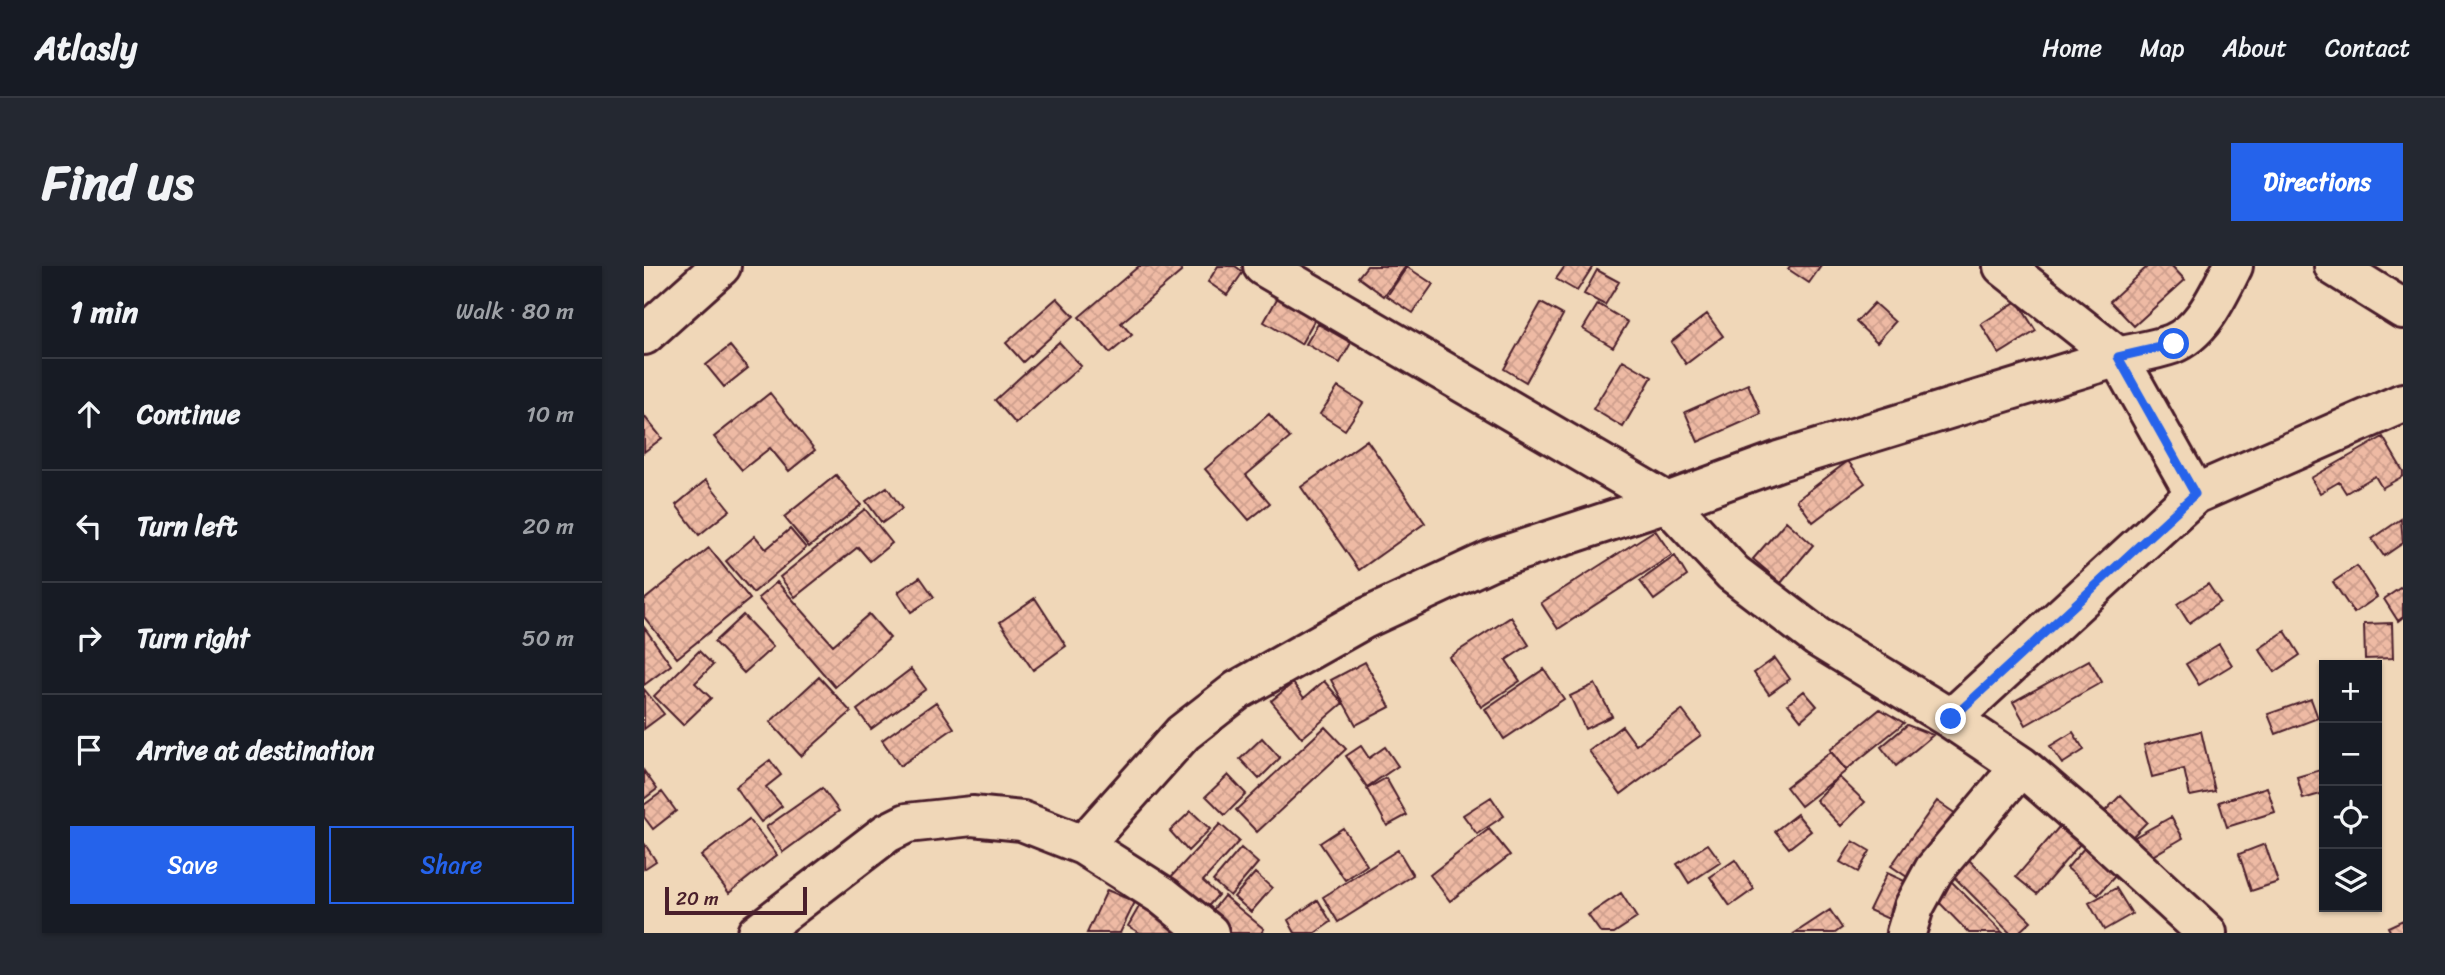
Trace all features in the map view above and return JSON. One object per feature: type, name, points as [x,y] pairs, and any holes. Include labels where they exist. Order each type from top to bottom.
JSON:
[{"type":"street","points":[[644,335],[721,266]]},
{"type":"street","points":[[1263,266],[1667,502],[1733,573],[1816,637],[1951,719],[2021,766],[2207,933]]},
{"type":"street","points":[[2003,266],[2118,357],[2195,494]]},
{"type":"street","points":[[1083,845],[1183,733],[1238,690],[1364,619],[1491,560],[1667,502],[1779,461],[2118,357],[2174,344],[2196,326],[2215,301],[2233,266]]},
{"type":"street","points":[[2334,266],[2403,309]]},
{"type":"street","points":[[1951,719],[2195,494],[2403,403]]},
{"type":"street","points":[[1906,933],[1914,907],[1934,870],[2021,766]]},
{"type":"street","points":[[757,933],[887,833],[907,823],[972,817],[1022,821],[1083,845],[1163,896],[1209,933]]},
{"type":"building","points":[[1139,266],[1178,266],[1182,271],[1121,323],[1132,335],[1110,353],[1079,317]]},
{"type":"building","points":[[1218,266],[1235,266],[1243,272],[1227,295],[1208,282]]},
{"type":"building","points":[[1367,266],[1406,266],[1384,296],[1358,277]]},
{"type":"building","points":[[1565,266],[1593,266],[1577,291],[1556,279]]},
{"type":"building","points":[[1790,266],[1821,266],[1809,283],[1788,269]]},
{"type":"building","points":[[2148,266],[2172,266],[2185,280],[2134,326],[2110,301]]},
{"type":"building","points":[[1407,267],[1433,284],[1413,313],[1387,296]]},
{"type":"building","points":[[1597,270],[1619,282],[1605,305],[1584,294]]},
{"type":"building","points":[[1278,297],[1315,319],[1301,344],[1264,322]]},
{"type":"building","points":[[1057,298],[1074,316],[1023,362],[1006,343]]},
{"type":"building","points":[[2017,301],[2036,331],[1999,354],[1981,324]]},
{"type":"building","points":[[1541,303],[1563,315],[1526,382],[1504,369]]},
{"type":"building","points":[[1874,303],[1895,322],[1877,342],[1856,322]]},
{"type":"building","points":[[1598,304],[1628,322],[1613,347],[1583,329]]},
{"type":"building","points":[[1707,314],[1723,336],[1686,364],[1671,342]]},
{"type":"building","points":[[1318,324],[1351,343],[1340,363],[1306,344]]},
{"type":"building","points":[[1059,342],[1081,366],[1016,424],[995,400]]},
{"type":"building","points":[[730,346],[748,368],[724,387],[706,365]]},
{"type":"building","points":[[1623,360],[1652,377],[1623,427],[1593,409]]},
{"type":"building","points":[[1748,384],[1761,414],[1698,442],[1685,412]]},
{"type":"building","points":[[1338,387],[1363,403],[1345,430],[1320,414]]},
{"type":"building","points":[[770,393],[815,450],[789,471],[770,448],[742,470],[714,437]]},
{"type":"building","points":[[1269,414],[1290,438],[1246,475],[1270,503],[1249,520],[1205,469]]},
{"type":"building","points":[[644,416],[662,438],[644,452]]},
{"type":"building","points":[[2383,437],[2403,471],[2403,476],[2382,488],[2375,476],[2346,493],[2339,482],[2320,493],[2311,478]]},
{"type":"building","points":[[1367,440],[1425,523],[1359,570],[1301,487]]},
{"type":"building","points":[[1848,461],[1865,483],[1813,522],[1797,500]]},
{"type":"building","points":[[836,475],[861,505],[809,547],[784,517]]},
{"type":"building","points":[[706,480],[730,510],[699,535],[676,505]]},
{"type":"building","points":[[887,487],[902,509],[882,523],[866,501]]},
{"type":"building","points":[[865,509],[892,543],[870,561],[858,547],[795,597],[780,577]]},
{"type":"building","points":[[2401,519],[2403,543],[2384,556],[2372,539]]},
{"type":"building","points":[[1786,521],[1813,545],[1781,583],[1753,559]]},
{"type":"building","points":[[790,529],[806,548],[753,593],[726,561],[755,536],[766,549]]},
{"type":"building","points":[[1655,530],[1672,555],[1558,629],[1541,603]]},
{"type":"building","points":[[709,548],[750,599],[677,658],[644,617],[644,600]]},
{"type":"building","points":[[1675,556],[1687,576],[1654,600],[1640,581]]},
{"type":"building","points":[[2357,566],[2377,597],[2354,613],[2333,582]]},
{"type":"building","points":[[920,577],[934,597],[911,612],[898,592]]},
{"type":"building","points":[[777,582],[833,645],[869,614],[890,638],[835,687],[758,598]]},
{"type":"building","points":[[2208,584],[2220,602],[2189,623],[2177,604]]},
{"type":"building","points":[[2403,586],[2403,617],[2398,621],[2384,599]]},
{"type":"building","points":[[1035,598],[1066,646],[1033,670],[1000,622]]},
{"type":"building","points":[[743,615],[773,647],[744,673],[714,642]]},
{"type":"building","points":[[1511,617],[1529,645],[1506,660],[1520,681],[1481,707],[1449,657]]},
{"type":"building","points":[[2392,623],[2393,658],[2365,659],[2364,624]]},
{"type":"building","points":[[644,627],[671,665],[644,685]]},
{"type":"building","points":[[2285,631],[2300,655],[2275,672],[2259,649]]},
{"type":"building","points":[[2219,644],[2232,665],[2199,685],[2186,664]]},
{"type":"building","points":[[699,651],[713,665],[695,683],[711,698],[683,725],[654,696]]},
{"type":"building","points":[[1775,658],[1790,679],[1769,694],[1754,673]]},
{"type":"building","points":[[2089,660],[2102,682],[2026,725],[2013,702]]},
{"type":"building","points":[[1365,662],[1390,707],[1356,725],[1331,680]]},
{"type":"building","points":[[911,669],[926,689],[871,729],[857,710]]},
{"type":"building","points":[[1544,669],[1564,699],[1504,739],[1485,709]]},
{"type":"building","points":[[819,677],[851,712],[801,756],[770,722]]},
{"type":"building","points":[[1324,681],[1343,703],[1302,738],[1271,701],[1293,683],[1304,698]]},
{"type":"building","points":[[1595,684],[1612,716],[1585,729],[1570,696]]},
{"type":"building","points":[[644,689],[664,714],[644,729]]},
{"type":"building","points":[[1804,691],[1817,706],[1801,720],[1788,704]]},
{"type":"building","points":[[2311,699],[2318,718],[2276,734],[2268,714]]},
{"type":"building","points":[[936,702],[954,728],[900,766],[882,740]]},
{"type":"building","points":[[1880,709],[1904,723],[1846,770],[1830,750]]},
{"type":"building","points":[[1682,710],[1701,735],[1621,794],[1589,751],[1622,726],[1636,745]]},
{"type":"building","points":[[1907,725],[1933,735],[1896,766],[1881,747]]},
{"type":"building","points":[[1325,727],[1346,749],[1257,832],[1236,810]]},
{"type":"building","points":[[2201,731],[2215,791],[2190,796],[2184,769],[2152,777],[2144,745]]},
{"type":"building","points":[[2073,732],[2084,750],[2062,764],[2050,746]]},
{"type":"building","points":[[1262,738],[1280,758],[1259,779],[1240,759]]},
{"type":"building","points":[[1361,746],[1369,758],[1385,747],[1398,766],[1367,787],[1346,756]]},
{"type":"building","points":[[1831,752],[1846,771],[1801,806],[1786,787]]},
{"type":"building","points":[[770,760],[781,775],[766,787],[782,806],[761,822],[735,787]]},
{"type":"building","points":[[2319,770],[2319,794],[2303,799],[2297,777]]},
{"type":"building","points":[[644,771],[657,789],[644,799]]},
{"type":"building","points":[[1228,775],[1246,794],[1225,815],[1206,796]]},
{"type":"building","points":[[1839,777],[1865,802],[1841,826],[1816,800]]},
{"type":"building","points":[[1386,778],[1407,815],[1387,826],[1367,789]]},
{"type":"building","points":[[2267,787],[2275,812],[2227,827],[2219,802]]},
{"type":"building","points":[[822,788],[839,811],[783,852],[766,827]]},
{"type":"building","points":[[662,792],[676,811],[653,829],[644,817],[644,805]]},
{"type":"building","points":[[2121,795],[2147,822],[2130,839],[2103,813]]},
{"type":"building","points":[[1491,797],[1504,816],[1477,834],[1463,815]]},
{"type":"building","points":[[1937,801],[1959,816],[1913,881],[1891,866]]},
{"type":"building","points":[[1191,811],[1210,829],[1188,851],[1170,831]]},
{"type":"building","points":[[1797,814],[1811,831],[1789,848],[1775,831]]},
{"type":"building","points":[[2171,817],[2183,838],[2147,859],[2135,837]]},
{"type":"building","points":[[749,819],[777,855],[729,893],[701,856]]},
{"type":"building","points":[[1220,824],[1239,841],[1203,881],[1218,895],[1204,911],[1169,879]]},
{"type":"building","points":[[2059,827],[2080,844],[2037,894],[2016,877]]},
{"type":"building","points":[[1343,828],[1367,865],[1345,880],[1320,843]]},
{"type":"building","points":[[1489,829],[1510,855],[1450,901],[1430,875]]},
{"type":"building","points":[[1853,841],[1870,851],[1858,872],[1840,862]]},
{"type":"building","points":[[644,843],[656,861],[644,869]]},
{"type":"building","points":[[1708,844],[1721,862],[1689,883],[1677,864]]},
{"type":"building","points":[[2265,844],[2278,882],[2251,891],[2239,854]]},
{"type":"building","points":[[2085,847],[2116,875],[2098,895],[2067,868]]},
{"type":"building","points":[[1241,848],[1258,863],[1230,896],[1213,881]]},
{"type":"building","points":[[1398,850],[1413,875],[1338,922],[1323,897]]},
{"type":"building","points":[[1966,857],[2031,921],[2018,933],[2010,933],[1950,873]]},
{"type":"building","points":[[1735,860],[1754,889],[1730,906],[1710,877]]},
{"type":"building","points":[[1255,873],[1272,888],[1251,912],[1234,897]]},
{"type":"building","points":[[1887,873],[1911,884],[1893,921],[1869,910]]},
{"type":"building","points":[[1951,881],[2003,933],[1969,933],[1934,897]]},
{"type":"building","points":[[2116,888],[2132,914],[2104,930],[2089,903]]},
{"type":"building","points":[[1107,890],[1135,902],[1120,933],[1087,933]]},
{"type":"building","points":[[1621,893],[1637,918],[1614,933],[1601,933],[1588,915]]},
{"type":"building","points":[[1224,896],[1264,929],[1261,933],[1229,933],[1209,915]]},
{"type":"building","points":[[1318,900],[1331,922],[1315,933],[1295,933],[1288,920]]},
{"type":"building","points":[[1140,905],[1180,927],[1177,933],[1140,933],[1128,926]]},
{"type":"building","points":[[1830,910],[1842,928],[1835,933],[1795,933]]},
{"type":"building","points":[[2403,920],[2403,933],[2391,933],[2388,927]]},
{"type":"route","points":[[1951,719],[2195,494],[2118,357],[2174,344]]}]
